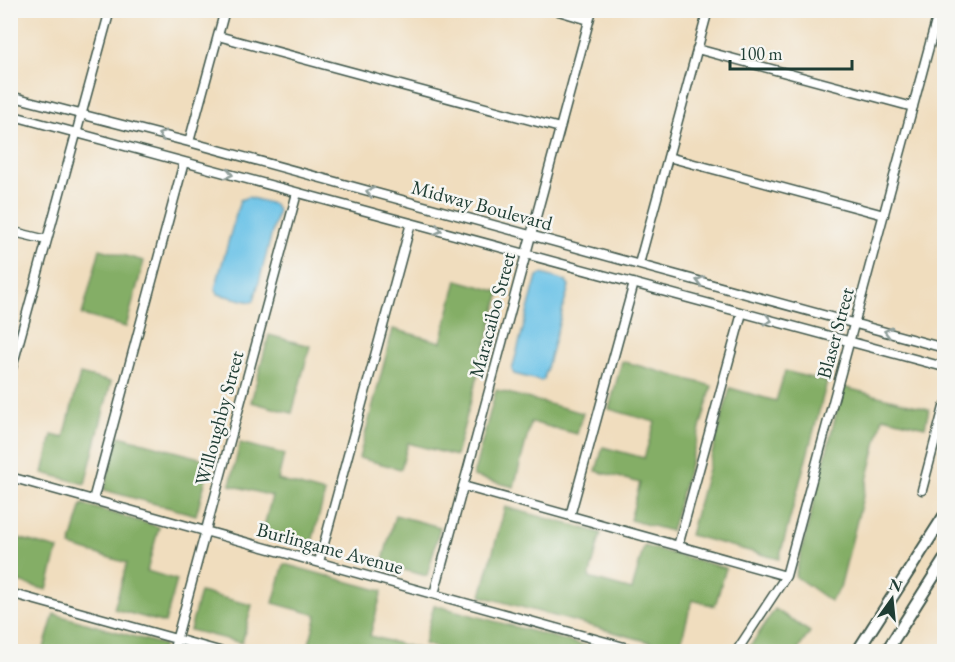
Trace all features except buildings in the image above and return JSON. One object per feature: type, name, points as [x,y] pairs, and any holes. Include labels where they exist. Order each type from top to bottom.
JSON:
[{"type":"main road","points":[[857,651],[945,516]]},
{"type":"main road","points":[[886,651],[945,560]]},
{"type":"street","points":[[10,375],[110,10]]},
{"type":"street","points":[[189,142],[225,10]]},
{"type":"street","points":[[555,10],[590,15]]},
{"type":"street","points":[[639,264],[708,10]]},
{"type":"street","name":"Blaser Street","points":[[736,651],[786,576],[939,10]]},
{"type":"street","name":"Maracaibo Street","points":[[434,594],[590,15]]},
{"type":"street","points":[[218,36],[560,128]]},
{"type":"street","points":[[697,49],[913,107]]},
{"type":"street","name":"Midway Boulevard","points":[[10,96],[189,142],[945,348]]},
{"type":"street","name":"Midway Boulevard","points":[[10,116],[945,367]]},
{"type":"street","points":[[668,157],[884,214]]},
{"type":"street","points":[[93,500],[184,162]]},
{"type":"street","name":"Willoughby Street","points":[[173,651],[297,192]]},
{"type":"street","points":[[319,562],[411,223]]},
{"type":"street","points":[[10,231],[47,240]]},
{"type":"street","points":[[570,516],[634,283]]},
{"type":"street","points":[[678,546],[742,313]]},
{"type":"street","points":[[922,490],[945,407]]},
{"type":"street","name":"Burlingame Avenue","points":[[10,477],[642,651]]},
{"type":"street","points":[[463,486],[786,576]]},
{"type":"street","points":[[10,593],[223,651]]},
{"type":"green space","points":[[100,249],[144,261],[126,327],[82,315]]},
{"type":"green space","points":[[457,280],[500,292],[456,456],[408,443],[401,469],[359,458],[393,329],[441,342]]},
{"type":"green space","points":[[269,335],[310,346],[292,413],[251,402]]},
{"type":"green space","points":[[622,361],[712,386],[671,531],[630,520],[640,483],[596,471],[603,447],[644,458],[655,422],[609,409]]},
{"type":"green space","points":[[785,371],[827,382],[779,559],[690,535],[730,388],[776,401]]},
{"type":"green space","points":[[80,374],[111,382],[85,484],[43,473],[52,435],[64,438]]},
{"type":"green space","points":[[843,387],[929,409],[925,427],[883,417],[840,588],[830,601],[795,576]]},
{"type":"green space","points":[[496,390],[583,413],[577,434],[531,422],[514,487],[473,476]]},
{"type":"green space","points":[[119,436],[211,461],[196,515],[104,490]]},
{"type":"green space","points":[[240,443],[284,454],[278,480],[325,493],[311,546],[262,534],[272,496],[230,485]]},
{"type":"green space","points":[[82,504],[159,527],[147,571],[177,580],[165,623],[114,609],[127,563],[70,546]]},
{"type":"green space","points":[[505,507],[601,533],[589,578],[632,590],[644,546],[726,568],[715,606],[692,600],[679,650],[481,596]]},
{"type":"green space","points":[[395,515],[440,527],[427,576],[382,564]]},
{"type":"green space","points":[[11,536],[58,549],[47,590],[11,580]]},
{"type":"green space","points":[[284,564],[382,591],[370,636],[426,651],[307,651],[317,615],[273,603]]},
{"type":"green space","points":[[200,592],[252,605],[242,643],[190,630]]},
{"type":"green space","points":[[434,605],[605,651],[451,652],[424,644]]},
{"type":"green space","points":[[775,609],[810,632],[797,651],[747,651]]},
{"type":"green space","points":[[54,614],[164,645],[162,651],[43,651]]},
{"type":"water","points":[[248,197],[273,204],[278,210],[254,301],[251,302],[218,294],[215,289],[240,200]]},
{"type":"water","points":[[542,274],[566,281],[569,286],[544,379],[541,381],[514,374],[512,370],[537,276]]}]
